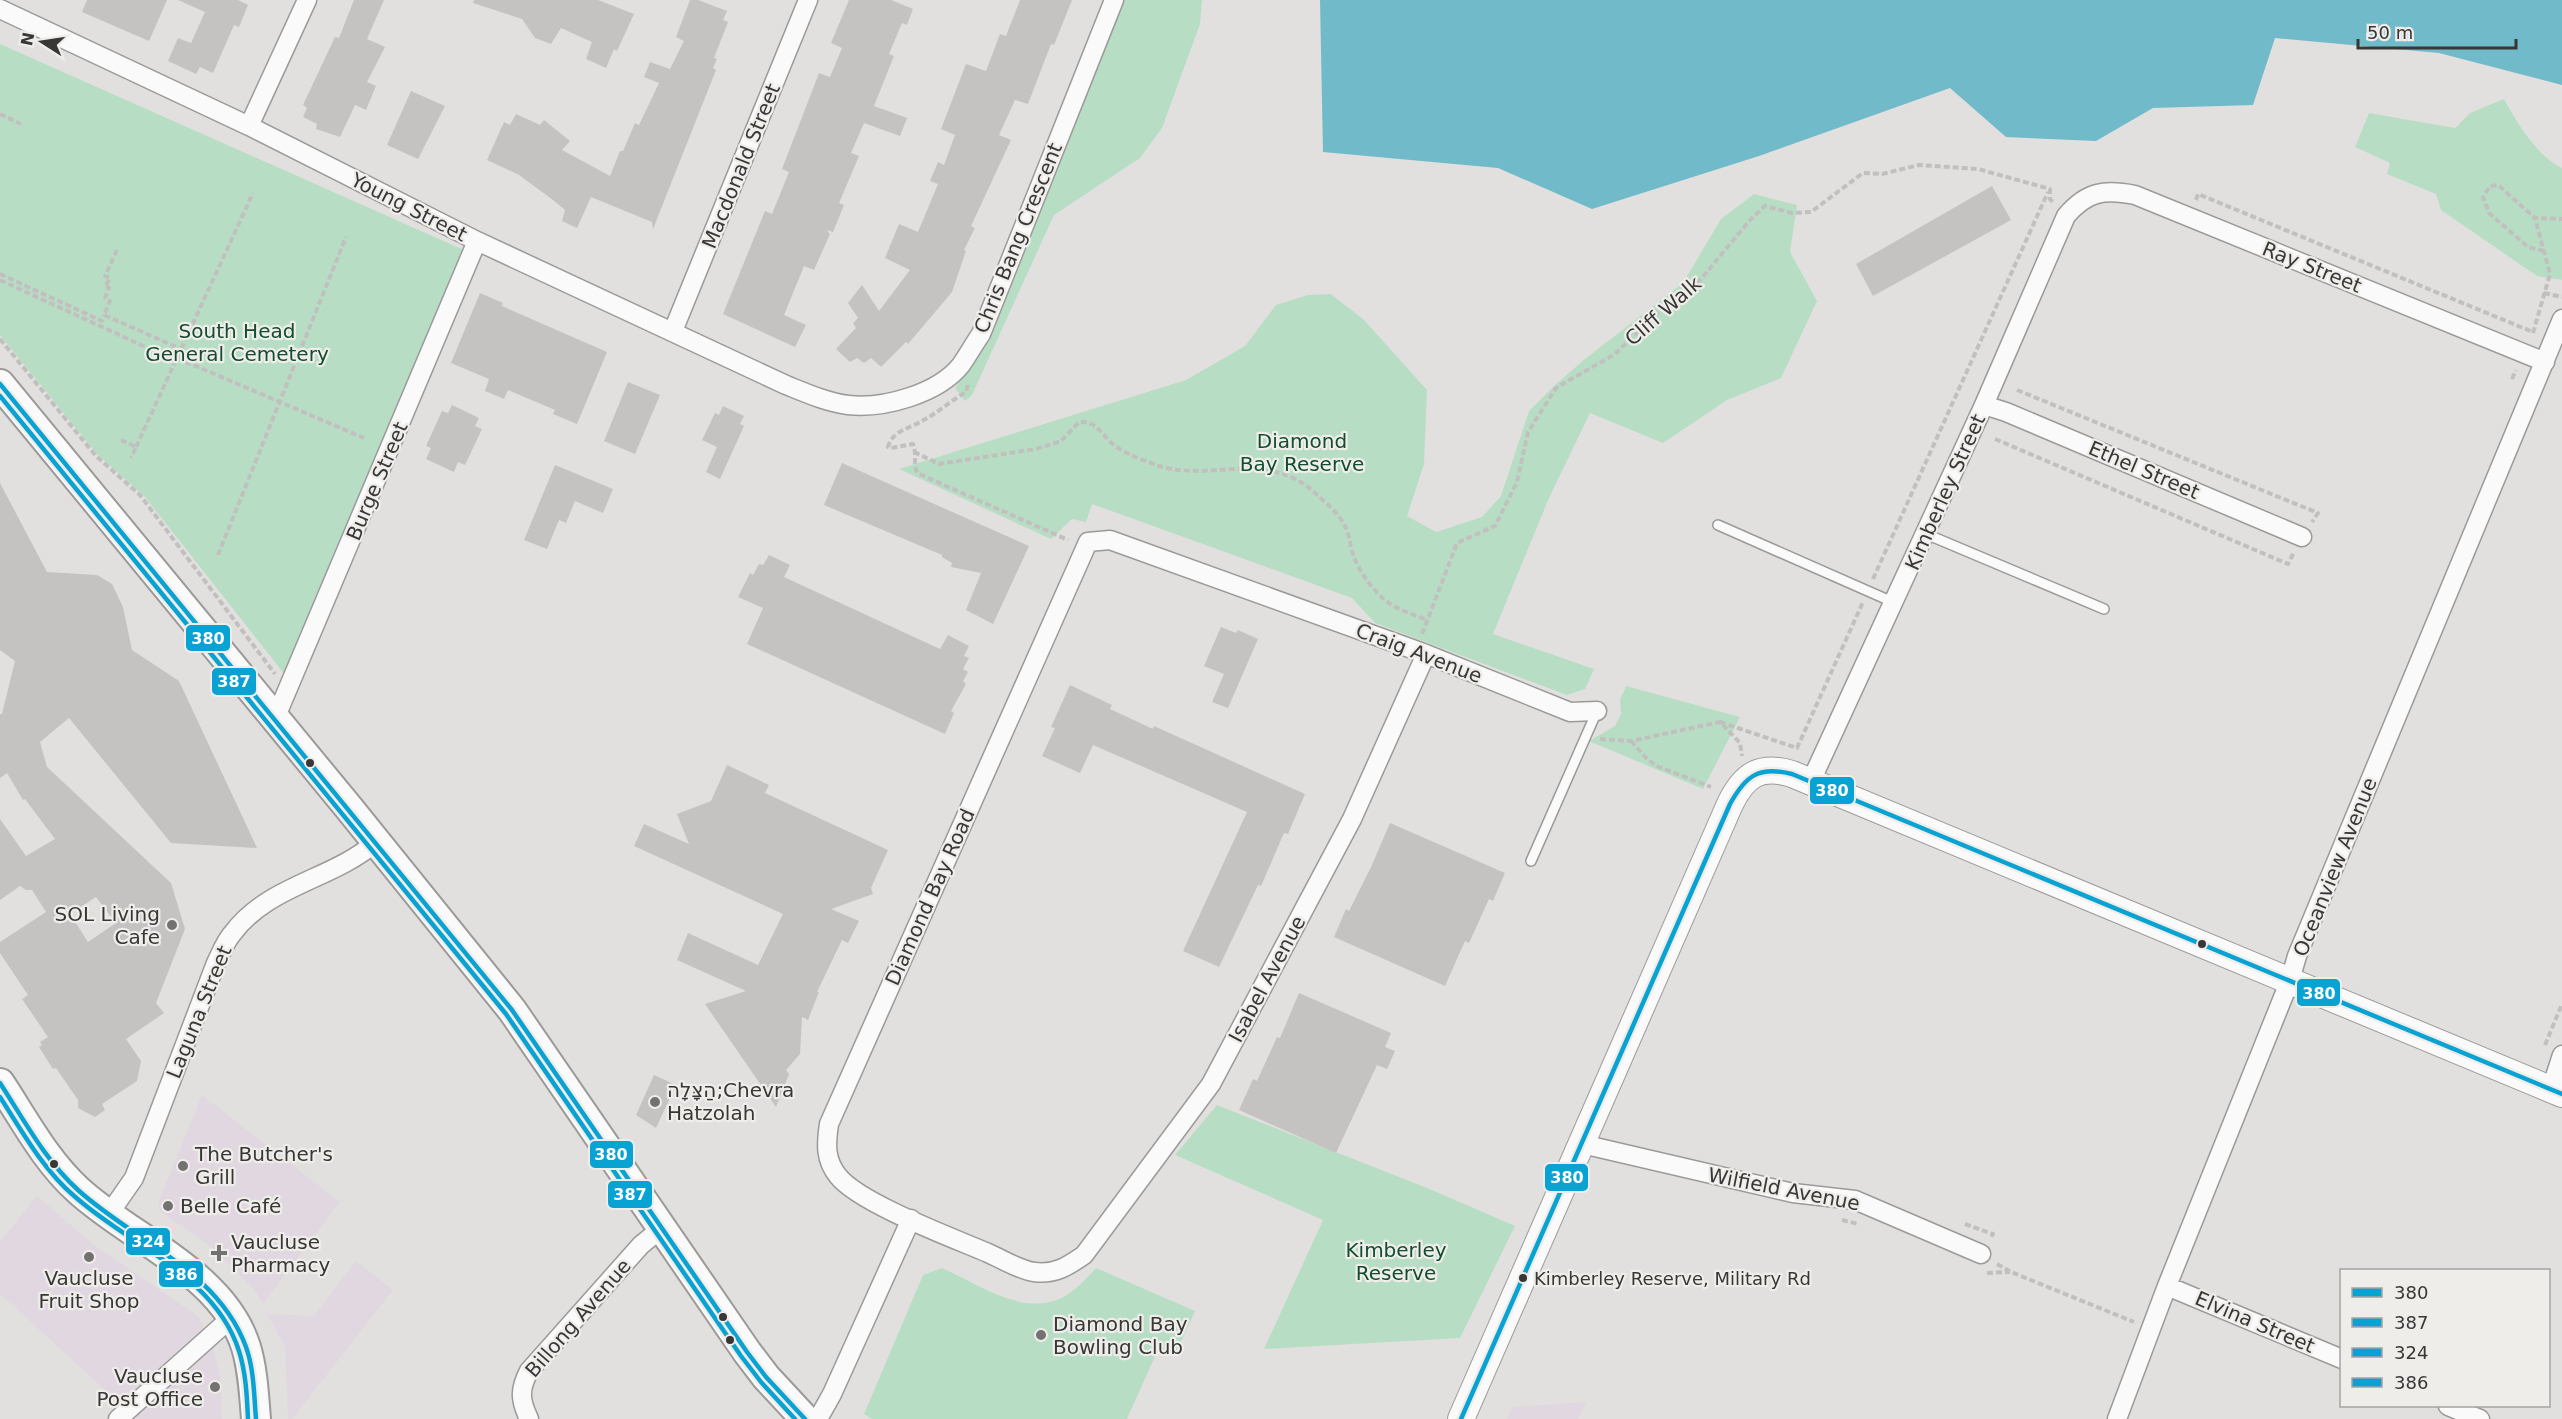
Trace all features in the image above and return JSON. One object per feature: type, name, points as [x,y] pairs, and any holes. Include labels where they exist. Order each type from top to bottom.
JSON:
[{"type":"main road","points":[[0,384],[512,1010],[753,1361],[805,1419]]},
{"type":"main road","points":[[0,1083],[51,1161],[76,1188],[202,1282],[232,1317],[246,1346],[253,1380],[256,1419]]},
{"type":"street","points":[[249,126],[307,0]]},
{"type":"street","name":"Macdonald Street","points":[[673,331],[808,0]]},
{"type":"street","name":"Chris Bang Crescent","points":[[820,399],[849,405],[879,405],[908,398],[934,386],[960,366],[981,334],[1114,0]]},
{"type":"street","name":"Young Street","points":[[0,9],[249,126],[477,241],[820,399]]},
{"type":"street","name":"Ray Street","points":[[2078,202],[2101,192],[2114,191],[2135,195],[2545,362]]},
{"type":"street","name":"Kimberley Street","points":[[1811,781],[1895,603],[2066,216],[2078,202]]},
{"type":"street","name":"Burge Street","points":[[275,719],[477,241]]},
{"type":"street","name":"Oceanview Avenue","points":[[2117,1419],[2290,980],[2297,956],[2562,319]]},
{"type":"street","name":"Ethel Street","points":[[1984,405],[2006,412],[2302,537]]},
{"type":"street","name":"Craig Avenue","points":[[1088,542],[1110,540],[1420,652],[1570,712],[1597,711]]},
{"type":"street","name":"Diamond Bay Road","points":[[1059,1271],[1033,1272],[911,1220],[852,1190],[829,1163],[826,1144],[829,1124],[1088,542]]},
{"type":"street","name":"Isabel Avenue","points":[[1059,1271],[1084,1255],[1211,1084],[1352,819],[1420,652]]},
{"type":"street","points":[[1461,1419],[1730,804],[1746,779],[1760,771],[1778,769],[1811,781],[2557,1091],[2562,1055]]},
{"type":"street","name":"Laguna Street","points":[[109,1214],[134,1178],[216,963],[231,934],[266,902],[280,893],[345,865],[376,842]]},
{"type":"street","name":"Wilfield Avenue","points":[[1582,1144],[1793,1193],[1855,1200],[1981,1254]]},
{"type":"street","points":[[818,1419],[832,1394],[911,1220]]},
{"type":"street","name":"Billong Avenue","points":[[529,1419],[521,1402],[521,1386],[529,1371],[641,1245],[662,1228]]},
{"type":"street","name":"Elvina Street","points":[[2168,1286],[2340,1358]]},
{"type":"street","points":[[118,1419],[232,1317]]},
{"type":"street","points":[[2450,1407],[2480,1419]]},
{"type":"lane","points":[[1718,525],[1895,603]]},
{"type":"lane","points":[[1926,534],[2104,609]]},
{"type":"lane","points":[[1531,861],[1597,711]]},
{"type":"path","points":[[0,114],[21,124]]},
{"type":"path","name":"Cliff Walk","points":[[1420,652],[1428,620],[1457,543],[1495,526],[1517,482],[1528,432],[1556,388],[1615,354],[1657,314],[1701,279],[1737,234],[1766,206],[1792,213],[1811,212],[1863,173],[1882,174],[1919,165],[1978,169],[2041,186]]},
{"type":"path","points":[[2512,379],[2533,332],[2550,274],[2544,251],[2535,218],[2498,185],[2490,186],[2483,196],[2489,213],[2528,247],[2544,251]]},
{"type":"path","points":[[1870,587],[2050,189]]},
{"type":"path","points":[[131,458],[253,193]]},
{"type":"path","points":[[2190,218],[2198,194],[2533,332]]},
{"type":"path","points":[[2535,218],[2562,219]]},
{"type":"path","points":[[218,555],[346,237]]},
{"type":"path","points":[[100,323],[110,301],[105,298],[109,288],[105,287],[110,278],[105,276],[117,250]]},
{"type":"path","points":[[0,274],[176,359],[364,438]]},
{"type":"path","points":[[0,280],[100,323]]},
{"type":"path","points":[[2544,293],[2562,297]]},
{"type":"path","points":[[104,315],[190,353]]},
{"type":"path","points":[[0,339],[96,456],[140,495],[279,679]]},
{"type":"path","points":[[970,382],[966,392],[919,423],[909,426],[889,443],[888,447],[910,443],[914,445],[913,463],[917,473],[1073,542],[1088,542]]},
{"type":"path","points":[[914,452],[939,464],[1024,451],[1061,441],[1079,422],[1087,422],[1095,424],[1115,447],[1158,465],[1182,470],[1262,468],[1275,471],[1316,493],[1344,524],[1360,569],[1387,602],[1428,620]]},
{"type":"path","points":[[121,440],[136,447]]},
{"type":"path","points":[[1597,711],[1594,739],[1631,741],[1720,722],[1797,748],[1865,598]]},
{"type":"path","points":[[1720,722],[1740,743],[1746,779]]},
{"type":"path","points":[[1631,741],[1647,759],[1657,766],[1711,787]]},
{"type":"path","points":[[2541,1055],[2562,1004]]},
{"type":"path","points":[[1840,1219],[1862,1226]]},
{"type":"path","points":[[1981,1254],[2011,1272],[2151,1329]]},
{"type":"path","points":[[1980,1274],[2011,1272]]},
{"type":"shaded area","points":[[202,1095],[340,1202],[263,1304],[255,1290],[210,1246],[160,1211],[158,1204]]},
{"type":"shaded area","points":[[37,1196],[94,1245],[198,1316],[214,1350],[221,1381],[222,1419],[137,1419],[0,1294],[0,1242]]},
{"type":"shaded area","points":[[356,1261],[393,1290],[292,1419],[288,1419],[285,1347],[267,1314],[314,1316]]},
{"type":"shaded area","points":[[1586,1402],[1578,1419],[1507,1419],[1512,1407]]},
{"type":"green space","points":[[1114,0],[1202,0],[1200,24],[1162,128],[1140,158],[1054,215],[972,395],[965,401],[955,388],[970,365]]},
{"type":"green space","name":"South Head General Cemetery","points":[[0,44],[466,251],[289,680],[145,497],[97,454],[0,335]]},
{"type":"green space","points":[[2504,99],[2521,128],[2536,147],[2544,156],[2562,168],[2562,280],[2537,276],[2441,210],[2436,194],[2387,174],[2390,163],[2355,147],[2369,113],[2455,128],[2470,113]]},
{"type":"green space","name":"Diamond Bay Reserve","points":[[1754,194],[1797,205],[1790,252],[1817,301],[1781,378],[1727,400],[1663,443],[1590,413],[1549,498],[1493,634],[1594,669],[1585,689],[1567,695],[1375,623],[1352,598],[1092,504],[1086,522],[1072,519],[1051,539],[899,469],[1186,380],[1245,346],[1276,305],[1308,295],[1331,294],[1364,320],[1427,390],[1424,464],[1407,516],[1436,532],[1482,517],[1501,496],[1529,411],[1585,359],[1683,283],[1721,219]]},
{"type":"green space","points":[[1626,686],[1740,717],[1703,789],[1589,741],[1615,726],[1621,714],[1620,700]]},
{"type":"green space","name":"Kimberley Reserve","points":[[1217,1105],[1432,1190],[1515,1226],[1460,1338],[1264,1349],[1323,1220],[1175,1155]]},
{"type":"green space","name":"Diamond Bay Bowling Club","points":[[942,1268],[1002,1297],[1034,1304],[1050,1302],[1065,1296],[1078,1287],[1096,1268],[1195,1311],[1175,1355],[1156,1354],[1127,1419],[872,1419],[864,1414],[923,1275]]},
{"type":"water","points":[[1320,0],[2562,0],[2562,85],[2439,53],[2275,38],[2253,105],[2153,108],[2096,141],[2006,137],[1950,88],[1759,156],[1592,209],[1498,168],[1323,152]]},
{"type":"building","points":[[87,0],[167,0],[149,41],[82,12]]},
{"type":"building","points":[[178,0],[238,0],[248,5],[239,27],[234,25],[213,73],[200,67],[196,74],[168,61],[178,38],[191,43],[205,12]]},
{"type":"building","points":[[354,0],[384,0],[367,39],[385,47],[367,82],[376,86],[366,110],[355,105],[340,137],[316,129],[317,124],[303,117],[307,108],[303,105],[335,37],[339,38]]},
{"type":"building","points":[[474,0],[598,0],[634,14],[617,51],[614,49],[606,68],[586,59],[592,42],[561,28],[551,44],[535,38],[522,19],[473,3]]},
{"type":"building","points":[[690,0],[698,0],[727,11],[723,20],[728,22],[714,58],[717,59],[713,68],[716,70],[653,229],[652,222],[591,197],[577,228],[562,221],[565,210],[553,200],[519,175],[487,160],[504,122],[510,125],[516,114],[540,125],[544,120],[570,141],[562,150],[610,176],[620,151],[623,151],[635,123],[639,125],[659,83],[644,77],[650,62],[670,69],[684,41],[676,37]]},
{"type":"building","points":[[849,0],[891,0],[913,9],[907,25],[902,23],[889,54],[894,56],[874,106],[907,118],[900,136],[864,123],[851,153],[859,156],[839,203],[844,205],[833,232],[827,230],[830,234],[814,270],[804,266],[784,315],[806,325],[795,347],[723,314],[765,211],[772,214],[789,172],[782,169],[819,73],[830,77],[842,48],[831,43]]},
{"type":"building","points":[[1020,0],[1072,0],[1054,45],[1051,44],[1028,104],[1015,100],[999,135],[1011,140],[971,226],[975,228],[964,250],[966,251],[952,292],[908,344],[906,342],[881,367],[871,358],[864,363],[857,358],[850,362],[836,349],[856,328],[853,323],[858,318],[848,303],[862,285],[879,311],[910,270],[885,258],[899,224],[918,232],[938,184],[930,181],[938,162],[944,165],[955,135],[941,129],[966,64],[986,71],[1000,34],[1006,36]]},
{"type":"building","points":[[411,91],[445,106],[418,159],[387,145]]},
{"type":"building","points":[[1992,186],[2011,220],[1873,296],[1856,264]]},
{"type":"building","points":[[480,293],[503,303],[502,306],[607,352],[577,424],[553,414],[555,410],[508,390],[504,399],[485,391],[489,379],[451,363]]},
{"type":"building","points":[[628,382],[660,395],[635,454],[604,441]]},
{"type":"building","points":[[452,405],[479,418],[475,426],[482,429],[465,465],[458,462],[454,472],[426,459],[431,448],[426,446],[442,411],[448,413]]},
{"type":"building","points":[[723,406],[744,416],[740,424],[744,426],[720,479],[706,472],[717,447],[702,440],[715,413],[719,415]]},
{"type":"building","points":[[842,463],[1029,546],[993,624],[966,610],[981,573],[951,567],[952,563],[942,555],[824,505]]},
{"type":"building","points":[[555,465],[613,489],[603,513],[575,501],[566,523],[559,520],[547,549],[524,540]]},
{"type":"building","points":[[0,483],[47,572],[97,575],[112,584],[123,607],[132,650],[179,681],[257,848],[171,843],[69,718],[40,742],[47,767],[171,883],[185,929],[156,1003],[164,1013],[126,1039],[141,1061],[137,1081],[102,1104],[105,1110],[95,1117],[78,1108],[78,1100],[39,1047],[42,1045],[40,1042],[48,1037],[22,999],[28,995],[0,953],[0,942],[46,912],[32,890],[26,890],[20,886],[0,900],[0,819],[26,856],[55,839],[25,799],[23,800],[7,773],[0,778],[0,714],[2,714],[15,661],[0,650]],"holes":[[[96,897],[116,923],[88,942],[70,914]]]},
{"type":"building","points":[[769,555],[790,565],[784,577],[940,649],[948,635],[969,646],[964,656],[969,658],[963,669],[968,672],[963,681],[966,684],[951,711],[954,713],[945,734],[747,644],[763,608],[738,597],[750,573],[753,575],[759,564],[763,565]]},
{"type":"building","points":[[1221,627],[1236,633],[1238,630],[1258,639],[1228,708],[1212,702],[1224,674],[1204,666]]},
{"type":"building","points":[[1070,685],[1112,705],[1110,709],[1153,729],[1154,726],[1305,794],[1288,834],[1284,833],[1261,886],[1258,885],[1219,967],[1183,951],[1247,812],[1093,745],[1080,773],[1042,756],[1055,728],[1051,727]]},
{"type":"building","points":[[727,765],[769,785],[765,793],[888,850],[871,888],[873,894],[831,909],[859,921],[848,943],[842,940],[817,992],[819,992],[808,1020],[802,1017],[800,1054],[786,1070],[789,1074],[776,1107],[705,1004],[746,991],[677,960],[688,933],[758,965],[783,914],[634,846],[644,824],[689,844],[677,814],[711,801]]},
{"type":"building","points":[[1390,823],[1505,873],[1493,901],[1489,899],[1469,943],[1465,941],[1445,986],[1334,937],[1346,909],[1349,911],[1371,867]]},
{"type":"building","points":[[1299,993],[1391,1033],[1385,1047],[1395,1051],[1387,1069],[1377,1065],[1336,1153],[1239,1110],[1253,1079],[1257,1081],[1277,1037],[1280,1038]]},
{"type":"building","name":"הַצָּלָה;Chevra Hatzolah","points":[[654,1075],[676,1085],[656,1128],[636,1115]]},
{"type":"transit line","name":"380","points":[[0,384],[512,1010],[747,1352],[766,1377],[805,1419]]},
{"type":"transit line","name":"387","points":[[0,396],[506,1014],[741,1356],[795,1419]]},
{"type":"transit line","name":"380","points":[[1461,1419],[1730,804],[1742,786],[1762,772],[1792,774],[2562,1094]]},
{"type":"transit line","name":"324","points":[[0,1083],[55,1166],[78,1190],[172,1259],[216,1297],[233,1320],[249,1355],[256,1419]]},
{"type":"transit line","name":"386","points":[[0,1097],[33,1149],[73,1195],[95,1213],[168,1263],[211,1302],[227,1325],[239,1351],[245,1376],[248,1419]]},
{"type":"place","name":"SOL Living Cafe","points":[[172,925]]},
{"type":"place","name":"הַצָּלָה;Chevra Hatzolah","points":[[655,1102]]},
{"type":"place","name":"The Butcher's Grill","points":[[183,1166]]},
{"type":"place","name":"Belle Café","points":[[168,1206]]},
{"type":"place","name":"Vaucluse Pharmacy","points":[[219,1253]]},
{"type":"place","name":"Vaucluse Fruit Shop","points":[[89,1257]]},
{"type":"place","name":"Kimberley Reserve, Military Rd","points":[[1523,1278]]},
{"type":"place","name":"Diamond Bay Bowling Club","points":[[1041,1335]]},
{"type":"place","name":"Vaucluse Post Office","points":[[215,1387]]}]
